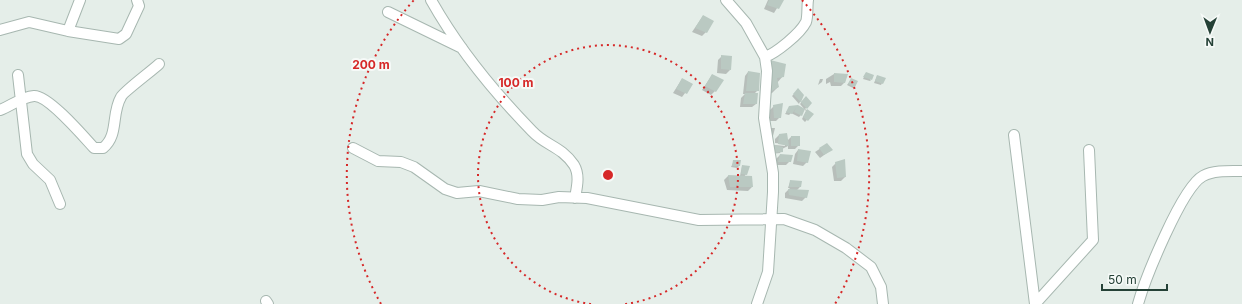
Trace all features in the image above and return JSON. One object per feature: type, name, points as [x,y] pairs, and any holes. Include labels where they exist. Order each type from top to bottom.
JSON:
[{"type":"street","points":[[68,31],[80,0]]},
{"type":"street","points":[[0,30],[29,22],[68,31],[119,39],[126,34],[138,6],[136,0]]},
{"type":"street","points":[[431,0],[485,80],[538,136],[565,153],[575,167],[578,182],[575,198]]},
{"type":"street","points":[[726,0],[746,23],[764,57],[767,70],[764,118],[773,173],[772,218],[768,272],[757,304]]},
{"type":"street","points":[[764,57],[775,54],[783,44],[797,34],[806,22],[808,0]]},
{"type":"street","points":[[388,12],[463,49]]},
{"type":"street","points":[[0,110],[20,100],[35,96],[44,100],[67,118],[94,148],[103,148],[110,143],[114,132],[121,96],[159,64]]},
{"type":"street","points":[[18,75],[27,154],[33,164],[50,180],[60,204]]},
{"type":"street","points":[[1014,135],[1035,304]]},
{"type":"street","points":[[353,148],[378,161],[401,162],[414,167],[445,189],[457,193],[479,191],[518,198],[542,200],[559,197],[587,198],[699,220],[772,218],[784,219],[802,224],[846,248],[871,267],[881,287],[883,304]]},
{"type":"street","points":[[1035,304],[1093,240],[1089,150]]},
{"type":"street","points":[[1138,304],[1171,221],[1187,194],[1201,176],[1214,172],[1242,171]]},
{"type":"building","points":[[769,0],[784,0],[779,9],[767,5]]},
{"type":"building","points":[[703,15],[714,21],[707,33],[695,28]]},
{"type":"building","points":[[721,55],[732,56],[731,70],[721,69]]},
{"type":"building","points":[[770,60],[786,64],[784,77],[777,78],[779,87],[768,93]]},
{"type":"building","points":[[748,71],[760,73],[759,91],[746,91]]},
{"type":"building","points":[[866,72],[874,75],[872,80],[863,77]]},
{"type":"building","points":[[834,73],[848,74],[845,83],[834,82]]},
{"type":"building","points":[[712,74],[724,80],[716,92],[705,86]]},
{"type":"building","points":[[877,75],[886,78],[883,84],[875,81]]},
{"type":"building","points":[[682,78],[693,84],[687,94],[676,89]]},
{"type":"building","points":[[851,78],[858,81],[855,87],[848,84]]},
{"type":"building","points":[[798,88],[804,95],[801,102],[806,96],[812,103],[807,109],[793,94]]},
{"type":"building","points":[[745,93],[758,93],[757,104],[743,104]]},
{"type":"building","points":[[783,103],[781,118],[774,118],[773,105]]},
{"type":"building","points":[[798,105],[805,109],[802,116],[794,112],[796,108],[792,114],[786,112],[789,106]]},
{"type":"building","points":[[807,109],[814,114],[808,121],[803,117]]},
{"type":"building","points":[[787,133],[789,146],[778,144],[779,134]]},
{"type":"building","points":[[791,136],[800,136],[800,146],[791,146]]},
{"type":"building","points":[[827,143],[833,150],[824,155],[819,148]]},
{"type":"building","points":[[770,144],[783,147],[783,152],[772,153]]},
{"type":"building","points":[[798,149],[811,151],[808,163],[797,161]]},
{"type":"building","points":[[780,154],[793,155],[791,162],[778,162]]},
{"type":"building","points":[[845,159],[846,177],[837,178],[835,162]]},
{"type":"building","points":[[733,160],[741,160],[740,166],[732,166]]},
{"type":"building","points":[[742,165],[750,166],[747,175],[741,174]]},
{"type":"building","points":[[728,175],[752,176],[753,187],[730,187]]},
{"type":"building","points":[[790,180],[802,181],[801,187],[789,187]]},
{"type":"building","points":[[788,189],[809,190],[807,198],[789,195]]}]
